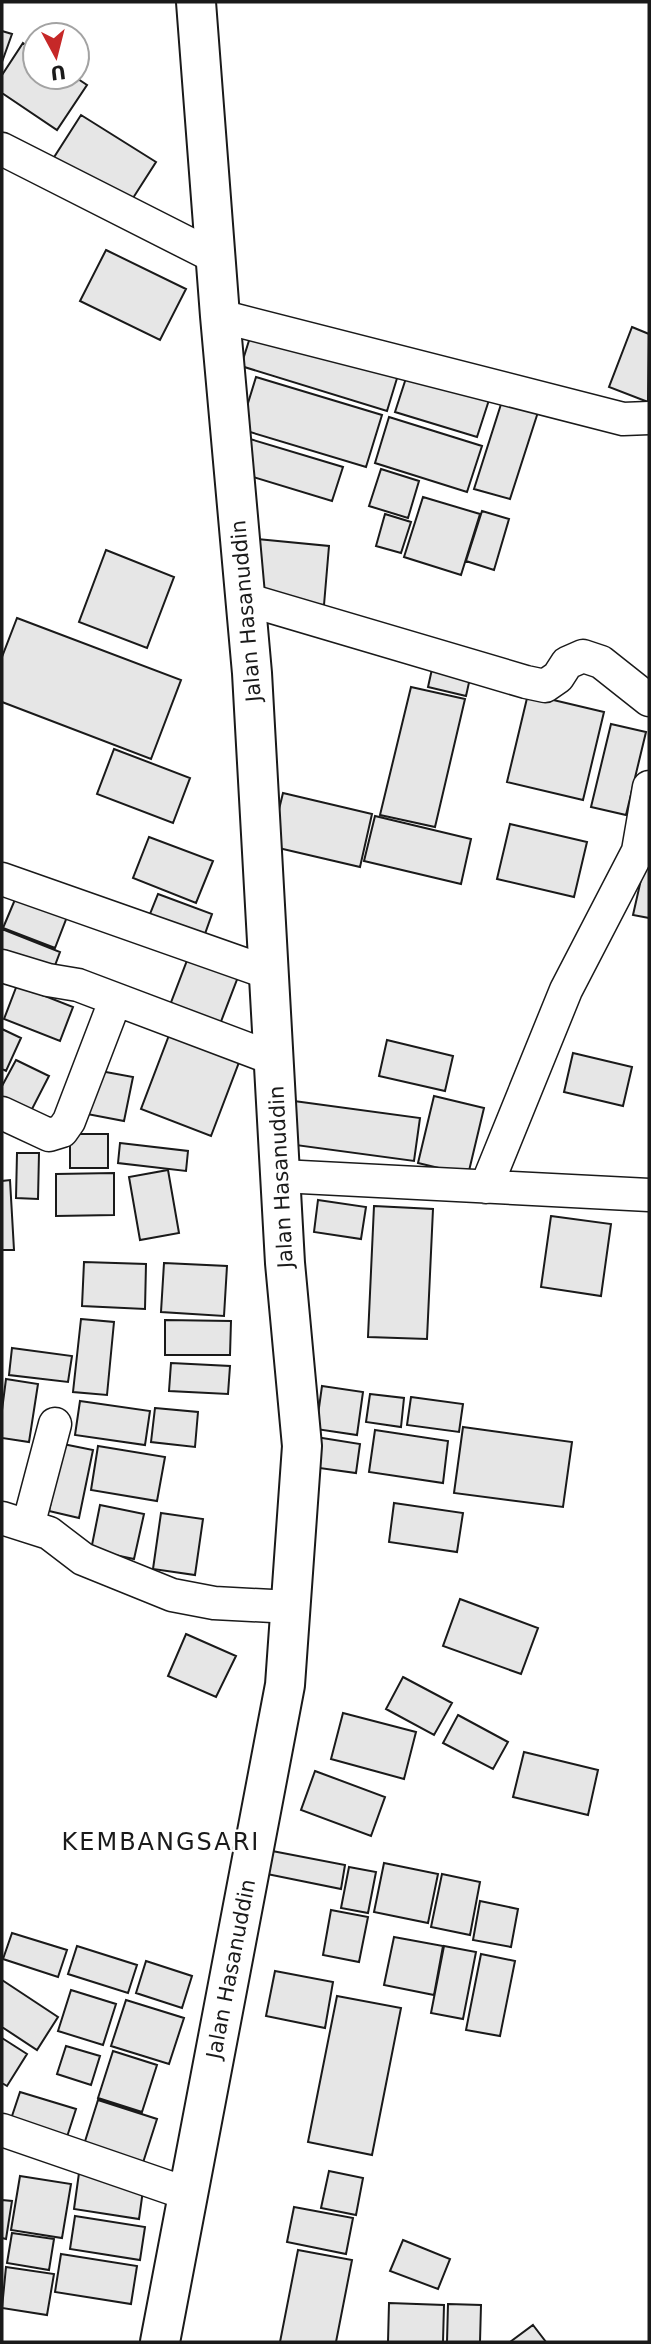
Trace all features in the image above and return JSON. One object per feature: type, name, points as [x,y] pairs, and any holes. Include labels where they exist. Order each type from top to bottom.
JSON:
[{"type":"street","name":"Jalan Hasanuddin","points":[[160,2342],[285,1685],[302,1446],[285,1263],[261,810],[196,2]]},
{"type":"street","points":[[2,149],[215,257]]},
{"type":"street","points":[[220,316],[623,419],[649,418]]},
{"type":"street","points":[[245,599],[545,686],[558,677],[567,663],[583,656],[601,662],[649,700]]},
{"type":"street","points":[[486,1187],[566,990],[638,852],[649,787]]},
{"type":"street","points":[[2,879],[269,973]]},
{"type":"street","points":[[2,966],[48,980],[78,985],[274,1059]]},
{"type":"street","points":[[2,1113],[49,1135],[62,1131],[69,1121],[116,1001]]},
{"type":"street","points":[[281,1176],[649,1195]]},
{"type":"street","points":[[55,1424],[15,1522],[49,1533],[83,1559],[172,1595],[214,1603],[291,1607]]},
{"type":"street","points":[[2,2130],[188,2194]]},
{"type":"building","points":[[2,31],[12,34],[2,62]]},
{"type":"building","points":[[21,46],[21,91],[83,91],[57,130],[2,93],[2,75]]},
{"type":"building","points":[[81,115],[156,162],[126,209],[51,162]]},
{"type":"building","points":[[106,250],[186,289],[160,340],[80,301]]},
{"type":"building","points":[[632,327],[649,334],[648,402],[609,387]]},
{"type":"building","points":[[252,331],[398,375],[387,411],[241,366]]},
{"type":"building","points":[[407,375],[489,400],[477,437],[395,412]]},
{"type":"building","points":[[256,377],[382,415],[366,467],[240,429]]},
{"type":"building","points":[[503,398],[539,409],[510,499],[474,489]]},
{"type":"building","points":[[389,417],[482,446],[467,492],[375,463]]},
{"type":"building","points":[[250,439],[343,467],[332,501],[240,473]]},
{"type":"building","points":[[381,469],[419,481],[408,518],[369,506]]},
{"type":"building","points":[[423,497],[480,514],[461,575],[404,557]]},
{"type":"building","points":[[482,511],[509,519],[494,570],[466,561]]},
{"type":"building","points":[[385,514],[411,522],[401,553],[376,546]]},
{"type":"building","points":[[257,539],[329,546],[324,605],[251,599]]},
{"type":"building","points":[[106,550],[174,577],[147,648],[79,622]]},
{"type":"building","points":[[17,618],[181,680],[151,759],[2,702],[2,657]]},
{"type":"building","points":[[432,669],[470,678],[466,696],[428,687]]},
{"type":"building","points":[[411,687],[465,699],[435,827],[380,815]]},
{"type":"building","points":[[528,694],[604,712],[583,800],[507,782]]},
{"type":"building","points":[[611,724],[646,732],[626,815],[591,807]]},
{"type":"building","points":[[114,749],[190,778],[173,823],[97,794]]},
{"type":"building","points":[[283,793],[372,814],[360,867],[270,846]]},
{"type":"building","points":[[375,816],[471,839],[461,884],[364,861]]},
{"type":"building","points":[[510,824],[587,842],[574,897],[497,879]]},
{"type":"building","points":[[149,837],[213,861],[196,903],[133,878]]},
{"type":"building","points":[[649,844],[649,918],[633,915]]},
{"type":"building","points":[[19,890],[70,909],[55,948],[3,928]]},
{"type":"building","points":[[158,894],[212,914],[201,945],[146,924]]},
{"type":"building","points":[[2,929],[60,952],[51,976],[2,957]]},
{"type":"building","points":[[191,950],[241,969],[217,1032],[167,1013]]},
{"type":"building","points":[[17,985],[73,1007],[60,1041],[4,1019]]},
{"type":"building","points":[[2,1029],[21,1038],[6,1071],[2,1069]]},
{"type":"building","points":[[171,1030],[241,1057],[211,1136],[141,1109]]},
{"type":"building","points":[[387,1040],[453,1056],[445,1091],[379,1076]]},
{"type":"building","points":[[573,1053],[632,1067],[623,1106],[564,1092]]},
{"type":"building","points":[[16,1060],[49,1076],[30,1113],[2,1100],[2,1086]]},
{"type":"building","points":[[95,1070],[133,1077],[124,1121],[87,1114]]},
{"type":"building","points":[[434,1096],[484,1108],[468,1175],[418,1163]]},
{"type":"building","points":[[294,1101],[420,1118],[414,1161],[288,1144]]},
{"type":"building","points":[[70,1134],[108,1134],[108,1168],[70,1168]]},
{"type":"building","points":[[120,1143],[188,1151],[186,1171],[118,1163]]},
{"type":"building","points":[[17,1153],[39,1153],[38,1199],[16,1198]]},
{"type":"building","points":[[168,1170],[179,1233],[140,1240],[129,1177]]},
{"type":"building","points":[[114,1173],[114,1215],[56,1216],[56,1174]]},
{"type":"building","points":[[10,1180],[14,1250],[2,1250],[2,1181]]},
{"type":"building","points":[[318,1200],[366,1207],[361,1239],[314,1232]]},
{"type":"building","points":[[374,1206],[433,1209],[427,1339],[368,1337]]},
{"type":"building","points":[[551,1216],[611,1224],[601,1296],[541,1287]]},
{"type":"building","points":[[84,1262],[146,1264],[145,1309],[82,1306]]},
{"type":"building","points":[[164,1263],[227,1266],[224,1316],[161,1312]]},
{"type":"building","points":[[81,1319],[114,1322],[107,1395],[73,1392]]},
{"type":"building","points":[[165,1320],[231,1321],[230,1355],[165,1355]]},
{"type":"building","points":[[12,1348],[72,1356],[68,1382],[9,1375]]},
{"type":"building","points":[[171,1363],[230,1366],[228,1394],[169,1391]]},
{"type":"building","points":[[6,1379],[38,1384],[29,1442],[2,1438]]},
{"type":"building","points":[[322,1386],[363,1392],[357,1435],[316,1429]]},
{"type":"building","points":[[370,1394],[404,1398],[401,1427],[366,1422]]},
{"type":"building","points":[[411,1397],[463,1404],[459,1432],[407,1425]]},
{"type":"building","points":[[80,1401],[150,1411],[145,1445],[75,1435]]},
{"type":"building","points":[[155,1408],[198,1412],[195,1447],[151,1442]]},
{"type":"building","points":[[463,1427],[572,1442],[563,1507],[454,1493]]},
{"type":"building","points":[[375,1430],[448,1441],[443,1483],[369,1472]]},
{"type":"building","points":[[316,1437],[360,1444],[356,1473],[312,1467]]},
{"type":"building","points":[[63,1444],[93,1450],[79,1518],[49,1511]]},
{"type":"building","points":[[98,1446],[165,1457],[157,1501],[91,1490]]},
{"type":"building","points":[[394,1503],[463,1513],[457,1552],[389,1542]]},
{"type":"building","points":[[100,1505],[144,1514],[134,1559],[91,1550]]},
{"type":"building","points":[[161,1513],[203,1519],[195,1575],[153,1569]]},
{"type":"building","points":[[460,1599],[538,1628],[521,1674],[443,1646]]},
{"type":"building","points":[[186,1634],[236,1656],[216,1697],[168,1676]]},
{"type":"building","points":[[403,1677],[452,1703],[434,1735],[386,1709]]},
{"type":"building","points":[[343,1713],[416,1732],[404,1779],[331,1759]]},
{"type":"building","points":[[458,1715],[508,1742],[493,1769],[443,1743]]},
{"type":"building","points":[[524,1752],[598,1770],[588,1815],[513,1797]]},
{"type":"building","points":[[315,1771],[385,1797],[371,1836],[301,1810]]},
{"type":"building","points":[[267,1850],[345,1865],[341,1889],[262,1873]]},
{"type":"building","points":[[384,1863],[438,1874],[428,1923],[374,1912]]},
{"type":"building","points":[[349,1867],[376,1872],[368,1913],[341,1908]]},
{"type":"building","points":[[442,1874],[480,1882],[470,1935],[431,1927]]},
{"type":"building","points":[[480,1901],[518,1909],[511,1947],[473,1940]]},
{"type":"building","points":[[331,1910],[368,1917],[359,1962],[323,1955]]},
{"type":"building","points":[[12,1933],[67,1950],[58,1977],[3,1959]]},
{"type":"building","points":[[394,1937],[443,1946],[434,1995],[384,1985]]},
{"type":"building","points":[[77,1946],[137,1965],[128,1993],[68,1974]]},
{"type":"building","points":[[444,1946],[476,1952],[463,2019],[431,2013]]},
{"type":"building","points":[[481,1954],[515,1961],[500,2036],[466,2030]]},
{"type":"building","points":[[146,1961],[192,1976],[182,2008],[136,1993]]},
{"type":"building","points":[[275,1971],[333,1982],[325,2028],[266,2016]]},
{"type":"building","points":[[2,1980],[58,2017],[37,2050],[2,2027]]},
{"type":"building","points":[[71,1990],[116,2004],[103,2045],[58,2031]]},
{"type":"building","points":[[337,1996],[401,2008],[372,2155],[308,2142]]},
{"type":"building","points":[[126,2000],[184,2018],[169,2064],[111,2046]]},
{"type":"building","points":[[2,2038],[27,2054],[7,2086],[2,2083]]},
{"type":"building","points":[[66,2046],[100,2056],[91,2085],[57,2074]]},
{"type":"building","points":[[113,2051],[157,2065],[142,2112],[98,2098]]},
{"type":"building","points":[[20,2092],[76,2109],[65,2143],[9,2125]]},
{"type":"building","points":[[98,2100],[157,2119],[140,2172],[81,2154]]},
{"type":"building","points":[[329,2171],[363,2178],[356,2215],[321,2208]]},
{"type":"building","points":[[79,2173],[144,2183],[139,2219],[74,2209]]},
{"type":"building","points":[[20,2176],[71,2184],[62,2238],[11,2230]]},
{"type":"building","points":[[2,2200],[12,2201],[6,2239],[2,2238]]},
{"type":"building","points":[[294,2207],[353,2218],[346,2254],[287,2242]]},
{"type":"building","points":[[75,2216],[145,2227],[140,2260],[70,2249]]},
{"type":"building","points":[[12,2233],[54,2239],[49,2270],[7,2263]]},
{"type":"building","points":[[403,2240],[450,2259],[438,2289],[390,2271]]},
{"type":"building","points":[[298,2250],[352,2260],[336,2342],[280,2342]]},
{"type":"building","points":[[61,2254],[137,2266],[131,2304],[55,2292]]},
{"type":"building","points":[[6,2267],[54,2274],[47,2315],[2,2308]]},
{"type":"building","points":[[389,2303],[444,2305],[443,2342],[388,2342]]},
{"type":"building","points":[[448,2304],[481,2305],[480,2342],[447,2342]]},
{"type":"building","points":[[533,2325],[546,2342],[510,2342]]},
{"type":"district","name":"KEMBANGSARI","points":[[161,1842]]}]
